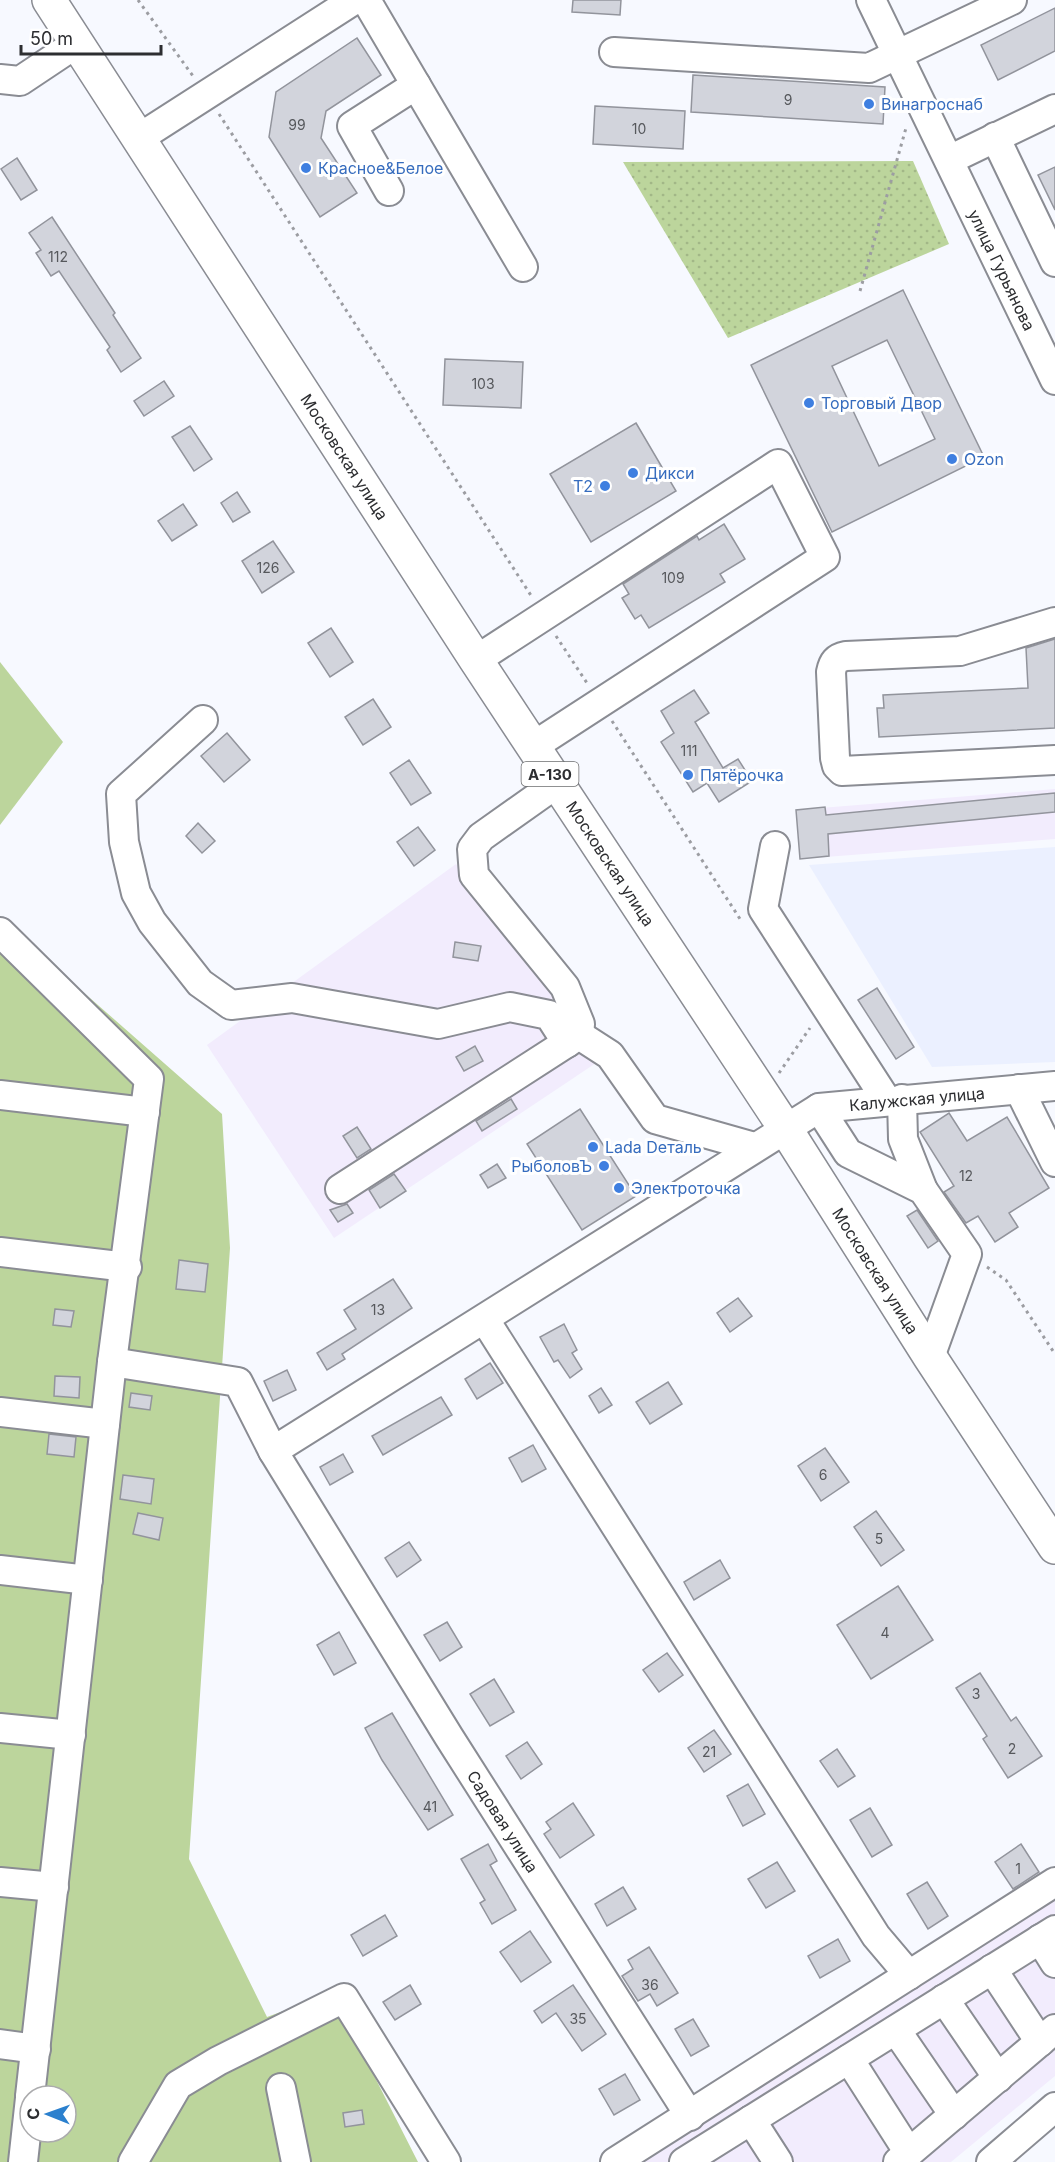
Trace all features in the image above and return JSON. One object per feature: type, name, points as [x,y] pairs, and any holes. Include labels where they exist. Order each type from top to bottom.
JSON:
[{"type":"highway","name":"Московская улица","points":[[49,0],[532,747],[785,1128],[930,1357],[1053,1541]]},
{"type":"street","points":[[139,138],[354,0]]},
{"type":"street","points":[[366,0],[523,267]]},
{"type":"street","name":"улица Гурьянова","points":[[871,0],[1055,380]]},
{"type":"street","points":[[614,52],[869,68],[1012,0]]},
{"type":"street","points":[[0,79],[20,81],[77,43]]},
{"type":"street","points":[[389,191],[352,126],[416,86]]},
{"type":"street","points":[[949,160],[1055,109]]},
{"type":"street","points":[[995,137],[1055,262]]},
{"type":"street","points":[[476,660],[778,464],[825,557],[532,747]]},
{"type":"street","points":[[1055,622],[960,651],[837,658],[832,664],[831,672],[835,758],[837,766],[842,771],[1055,760]]},
{"type":"street","points":[[203,720],[121,794],[124,842],[136,893],[152,922],[200,983],[231,1005],[292,998],[438,1024],[510,1007],[549,1015],[573,1039],[610,1054],[656,1119],[754,1148]]},
{"type":"street","points":[[340,1189],[573,1039],[580,1024],[565,987],[474,875],[472,849],[482,837],[553,786]]},
{"type":"street","points":[[775,846],[764,909],[894,1100],[903,1139],[923,1190],[967,1254],[930,1357]]},
{"type":"street","points":[[0,932],[149,1079],[127,1267],[112,1362],[32,2084]]},
{"type":"street","name":"Калужская улица","points":[[273,1451],[485,1320],[819,1108],[1055,1086]]},
{"type":"street","points":[[1019,1089],[1055,1162]]},
{"type":"street","points":[[0,1095],[145,1112]]},
{"type":"street","points":[[819,1108],[848,1153],[923,1190]]},
{"type":"street","points":[[0,1252],[127,1267]]},
{"type":"street","points":[[485,1320],[876,1936],[909,1974]]},
{"type":"street","name":"Садовая улица","points":[[112,1362],[238,1382],[273,1451],[449,1737],[690,2116]]},
{"type":"street","points":[[0,1412],[105,1424]]},
{"type":"street","points":[[0,1570],[88,1580]]},
{"type":"street","points":[[0,1728],[70,1735]]},
{"type":"street","points":[[0,1882],[54,1887]]},
{"type":"street","points":[[615,2162],[1055,1882]]},
{"type":"street","points":[[698,2158],[751,2120],[1047,1934],[1055,1963]]},
{"type":"street","points":[[849,2059],[904,2157],[1048,2036],[992,1969]]},
{"type":"street","points":[[133,2162],[178,2085],[218,2061],[344,1998],[446,2162]]},
{"type":"street","points":[[944,1999],[998,2078]]},
{"type":"street","points":[[896,2030],[954,2115]]},
{"type":"street","points":[[0,2044],[36,2049]]},
{"type":"street","points":[[281,2088],[296,2162]]},
{"type":"street","points":[[990,2162],[1055,2107]]},
{"type":"street","points":[[751,2120],[778,2162]]},
{"type":"street","points":[[22,2162],[24,2144]]},
{"type":"path","points":[[138,0],[207,96],[746,929]]},
{"type":"path","points":[[860,291],[916,92]]},
{"type":"path","points":[[810,1028],[816,1037]]},
{"type":"path","points":[[967,1254],[1006,1280],[1055,1354]]},
{"type":"shaded area","points":[[1055,789],[1055,839],[800,859],[796,810]]},
{"type":"shaded area","points":[[1055,847],[1055,1062],[932,1067],[809,865]]},
{"type":"shaded area","points":[[456,864],[599,1061],[334,1238],[207,1045]]},
{"type":"shaded area","points":[[1055,1893],[1055,2076],[951,2162],[638,2162]]},
{"type":"green space","points":[[913,161],[949,244],[728,338],[623,162]]},
{"type":"green space","points":[[0,662],[63,742],[0,825]]},
{"type":"green space","points":[[0,919],[222,1114],[230,1248],[189,1859],[267,2017],[332,1993],[418,2162],[0,2162]]},
{"type":"building","points":[[573,0],[621,0],[620,15],[572,12]]},
{"type":"building","points":[[1055,8],[1055,51],[998,80],[981,45]]},
{"type":"building","points":[[357,38],[381,75],[326,111],[321,138],[357,193],[320,217],[269,137],[276,92]]},
{"type":"building","points":[[693,75],[885,87],[883,124],[691,112]]},
{"type":"building","points":[[595,106],[685,111],[683,149],[593,144]]},
{"type":"building","points":[[17,158],[37,190],[21,200],[1,169]]},
{"type":"building","points":[[1055,167],[1055,210],[1038,175]]},
{"type":"building","points":[[52,217],[115,313],[113,315],[141,358],[121,372],[107,350],[110,347],[59,271],[51,276],[36,253],[41,250],[29,233]]},
{"type":"building","name":"Торговый Двор","points":[[903,290],[984,457],[832,532],[751,365]],"holes":[[[887,340],[935,439],[879,466],[832,366]]]},
{"type":"building","points":[[445,359],[523,362],[521,408],[443,405]]},
{"type":"building","points":[[164,381],[174,396],[144,416],[134,401]]},
{"type":"building","points":[[636,423],[676,491],[591,542],[550,474]]},
{"type":"building","points":[[190,426],[212,459],[194,471],[172,437]]},
{"type":"building","points":[[237,492],[250,512],[233,522],[221,503]]},
{"type":"building","points":[[183,504],[197,525],[172,541],[158,521]]},
{"type":"building","points":[[724,524],[745,559],[720,574],[725,582],[649,628],[641,615],[635,619],[622,598],[629,594],[623,584],[697,536],[699,540]]},
{"type":"building","points":[[273,541],[294,572],[262,593],[242,561]]},
{"type":"building","points":[[331,628],[353,662],[330,677],[308,643]]},
{"type":"building","points":[[1055,639],[1055,728],[879,737],[877,708],[884,708],[883,695],[1028,688],[1026,648]]},
{"type":"building","points":[[694,690],[709,713],[695,722],[723,768],[738,759],[752,781],[719,802],[707,783],[693,792],[661,742],[674,733],[661,711]]},
{"type":"building","points":[[373,699],[391,727],[363,745],[345,717]]},
{"type":"building","points":[[227,733],[250,760],[224,782],[201,756]]},
{"type":"building","points":[[409,760],[431,793],[411,805],[390,773]]},
{"type":"building","points":[[1055,793],[1055,812],[828,834],[829,856],[800,859],[796,810],[825,807],[826,815]]},
{"type":"building","points":[[198,823],[215,841],[202,853],[186,836]]},
{"type":"building","points":[[418,827],[435,850],[414,866],[397,842]]},
{"type":"building","points":[[455,942],[481,946],[478,961],[453,957]]},
{"type":"building","points":[[877,988],[914,1047],[896,1059],[858,1000]]},
{"type":"building","points":[[475,1046],[483,1061],[464,1071],[456,1057]]},
{"type":"building","points":[[511,1099],[517,1109],[482,1131],[476,1121]]},
{"type":"building","points":[[580,1109],[636,1196],[582,1230],[527,1144]]},
{"type":"building","points":[[949,1113],[967,1141],[1007,1117],[1049,1188],[1009,1213],[1018,1227],[995,1242],[978,1216],[966,1223],[944,1192],[954,1186],[920,1132]]},
{"type":"building","points":[[357,1127],[371,1149],[357,1158],[343,1136]]},
{"type":"building","points":[[497,1164],[506,1178],[488,1188],[480,1175]]},
{"type":"building","points":[[394,1174],[406,1191],[380,1208],[369,1190]]},
{"type":"building","points":[[347,1204],[353,1213],[338,1222],[330,1210]]},
{"type":"building","points":[[917,1210],[938,1241],[928,1248],[907,1216]]},
{"type":"building","points":[[179,1260],[208,1264],[205,1292],[176,1289]]},
{"type":"building","points":[[393,1279],[412,1308],[342,1354],[345,1359],[327,1370],[317,1353],[356,1329],[344,1310]]},
{"type":"building","points":[[738,1298],[752,1316],[730,1332],[717,1313]]},
{"type":"building","points":[[55,1309],[74,1311],[71,1327],[53,1325]]},
{"type":"building","points":[[564,1324],[577,1350],[572,1353],[582,1369],[570,1378],[558,1360],[554,1362],[540,1337]]},
{"type":"building","points":[[490,1363],[503,1383],[477,1399],[465,1379]]},
{"type":"building","points":[[287,1370],[296,1390],[273,1401],[264,1381]]},
{"type":"building","points":[[55,1376],[80,1377],[79,1398],[54,1396]]},
{"type":"building","points":[[668,1382],[682,1404],[650,1424],[636,1402]]},
{"type":"building","points":[[601,1388],[612,1405],[599,1413],[589,1396]]},
{"type":"building","points":[[131,1393],[152,1396],[150,1410],[129,1407]]},
{"type":"building","points":[[441,1397],[452,1415],[383,1455],[372,1436]]},
{"type":"building","points":[[49,1434],[76,1437],[74,1457],[47,1454]]},
{"type":"building","points":[[533,1445],[546,1469],[522,1482],[509,1458]]},
{"type":"building","points":[[825,1448],[849,1482],[821,1501],[798,1466]]},
{"type":"building","points":[[343,1454],[353,1472],[330,1485],[320,1467]]},
{"type":"building","points":[[123,1475],[154,1479],[151,1504],[120,1499]]},
{"type":"building","points":[[876,1511],[904,1550],[881,1566],[854,1527]]},
{"type":"building","points":[[138,1513],[163,1518],[159,1540],[133,1534]]},
{"type":"building","points":[[409,1542],[421,1560],[397,1577],[385,1558]]},
{"type":"building","points":[[720,1560],[730,1578],[694,1600],[684,1582]]},
{"type":"building","points":[[898,1586],[933,1640],[871,1679],[837,1625]]},
{"type":"building","points":[[447,1622],[462,1647],[440,1661],[424,1635]]},
{"type":"building","points":[[339,1632],[356,1663],[334,1675],[317,1645]]},
{"type":"building","points":[[667,1653],[683,1675],[659,1692],[643,1670]]},
{"type":"building","points":[[980,1673],[1011,1721],[1016,1717],[1042,1756],[1008,1778],[983,1739],[987,1736],[956,1688]]},
{"type":"building","points":[[494,1679],[514,1712],[490,1726],[470,1694]]},
{"type":"building","points":[[392,1713],[453,1815],[428,1830],[382,1760],[365,1728]]},
{"type":"building","points":[[714,1730],[731,1754],[704,1772],[688,1748]]},
{"type":"building","points":[[527,1742],[542,1764],[521,1779],[506,1756]]},
{"type":"building","points":[[837,1749],[855,1776],[838,1787],[820,1761]]},
{"type":"building","points":[[748,1784],[765,1814],[743,1826],[727,1796]]},
{"type":"building","points":[[573,1803],[594,1835],[560,1858],[544,1834],[551,1829],[546,1822]]},
{"type":"building","points":[[870,1808],[892,1845],[872,1857],[850,1820]]},
{"type":"building","points":[[488,1844],[497,1861],[490,1865],[516,1910],[492,1924],[480,1903],[485,1900],[461,1859]]},
{"type":"building","points":[[1021,1844],[1039,1872],[1013,1889],[995,1862]]},
{"type":"building","points":[[777,1862],[795,1891],[766,1908],[748,1879]]},
{"type":"building","points":[[927,1882],[948,1916],[928,1929],[907,1894]]},
{"type":"building","points":[[623,1887],[636,1909],[607,1926],[595,1904]]},
{"type":"building","points":[[385,1915],[397,1936],[363,1956],[351,1935]]},
{"type":"building","points":[[530,1931],[551,1962],[521,1982],[500,1952]]},
{"type":"building","points":[[838,1939],[850,1961],[820,1978],[808,1956]]},
{"type":"building","points":[[649,1947],[678,1993],[657,2006],[650,1994],[638,2001],[622,1976],[633,1969],[628,1960]]},
{"type":"building","points":[[410,1985],[421,2004],[395,2020],[383,2002]]},
{"type":"building","points":[[573,1985],[606,2034],[582,2051],[556,2013],[542,2023],[534,2011]]},
{"type":"building","points":[[693,2019],[709,2046],[691,2056],[675,2029]]},
{"type":"building","points":[[625,2074],[640,2100],[614,2115],[599,2089]]},
{"type":"building","points":[[362,2110],[364,2124],[345,2127],[343,2113]]},
{"type":"place","name":"Винагроснаб","points":[[869,104]]},
{"type":"place","name":"Красное&Белое","points":[[306,168]]},
{"type":"place","name":"Торговый Двор","points":[[809,403]]},
{"type":"place","name":"Ozon","points":[[952,459]]},
{"type":"place","name":"Дикси","points":[[633,473]]},
{"type":"place","name":"T2","points":[[605,486]]},
{"type":"place","name":"Пятёрочка","points":[[688,775]]},
{"type":"place","name":"Lada Dеталь","points":[[593,1147]]},
{"type":"place","name":"РыболовЪ","points":[[604,1166]]},
{"type":"place","name":"Электроточка","points":[[619,1188]]}]
